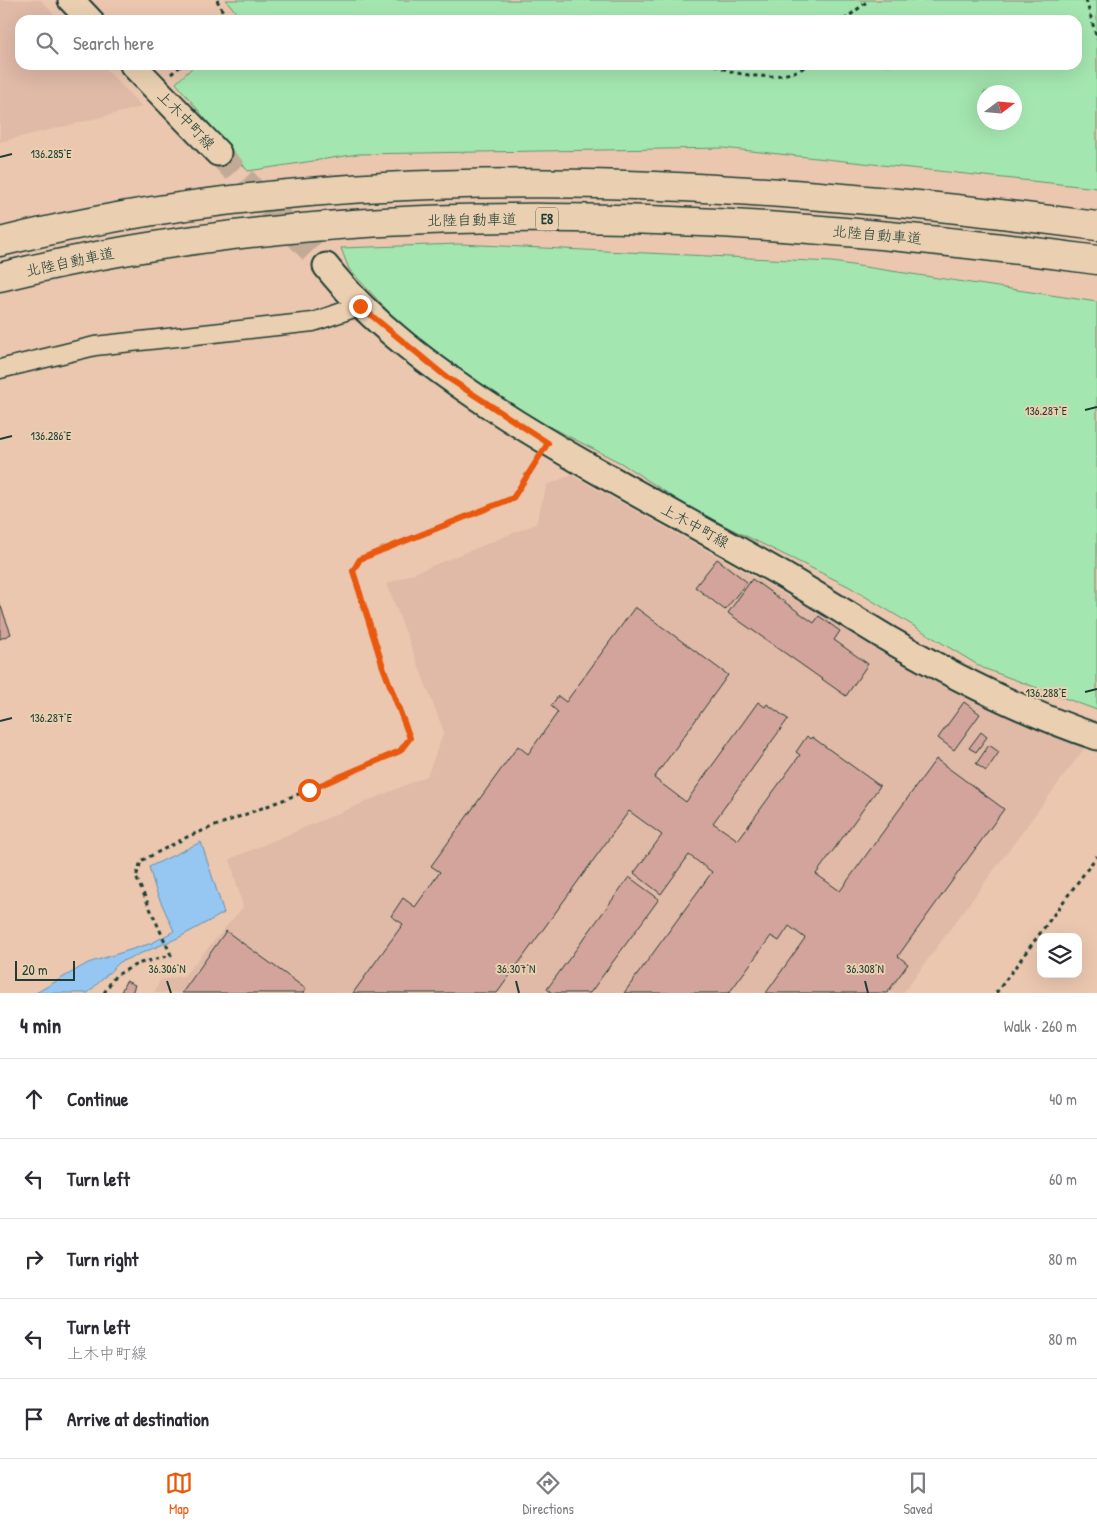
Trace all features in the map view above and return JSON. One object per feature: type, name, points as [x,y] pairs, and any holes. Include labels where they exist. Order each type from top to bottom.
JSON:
[{"type":"highway","points":[[0,242],[132,214],[226,200],[336,190],[446,184],[576,185],[801,195],[995,212],[1097,226]]},
{"type":"highway","name":"北陸自動車道","points":[[0,277],[139,248],[234,234],[338,224],[444,220],[574,219],[812,230],[981,244],[1097,260]]},
{"type":"main road","points":[[71,0],[85,15]]},
{"type":"main road","name":"上木中町線","points":[[139,70],[218,153]]},
{"type":"main road","name":"上木中町線","points":[[326,266],[360,306],[445,376],[548,443],[772,569],[892,641],[940,667],[1043,718],[1097,737]]},
{"type":"street","points":[[0,369],[95,346],[313,322],[360,306]]},
{"type":"path","points":[[217,0],[224,15]]},
{"type":"path","points":[[850,15],[869,0]]},
{"type":"path","points":[[1086,0],[1097,40]]},
{"type":"path","points":[[731,70],[770,76],[799,70]]},
{"type":"path","points":[[104,993],[115,976],[137,964],[171,955],[136,877],[141,861],[189,836],[309,790],[400,751],[410,738],[383,667],[353,571],[360,559],[513,498],[548,443]]},
{"type":"path","points":[[996,993],[1097,856]]},
{"type":"shaded area","points":[[0,0],[41,0],[54,15],[15,15],[15,70],[107,70],[142,107],[0,142]]},
{"type":"shaded area","points":[[571,475],[985,706],[1045,734],[1088,743],[903,993],[154,993],[160,980],[184,976],[243,907],[230,859],[427,776],[444,732],[387,584],[536,524],[547,485]]},
{"type":"green space","points":[[226,0],[1097,0],[1097,188],[723,148],[358,154],[248,171],[176,83],[190,70],[1082,70],[1082,15],[235,15],[235,11]]},
{"type":"green space","points":[[460,244],[832,262],[1097,302],[1097,710],[983,668],[848,586],[695,511],[621,463],[511,407],[463,373],[400,324],[349,269],[341,248]]},
{"type":"water","points":[[201,842],[224,913],[178,938],[120,962],[88,993],[36,993],[88,963],[152,943],[174,931],[156,891],[149,867]]},
{"type":"building","points":[[717,559],[747,582],[725,610],[695,587]]},
{"type":"building","points":[[752,579],[814,623],[819,616],[840,631],[834,640],[868,664],[846,696],[728,613]]},
{"type":"building","points":[[0,604],[11,634],[0,639]]},
{"type":"building","points":[[635,607],[728,675],[654,778],[686,802],[758,702],[765,707],[767,704],[788,719],[713,823],[738,840],[800,755],[796,752],[807,736],[810,739],[812,737],[880,786],[816,874],[840,891],[936,759],[1004,809],[898,956],[908,964],[887,993],[766,993],[805,938],[789,926],[779,941],[771,936],[729,993],[624,993],[712,872],[689,855],[661,894],[634,873],[662,835],[629,811],[497,993],[353,993],[403,924],[391,916],[403,898],[415,907],[440,872],[431,866],[518,746],[528,754],[558,712],[551,706],[558,696],[566,702]]},
{"type":"building","points":[[964,702],[980,714],[954,750],[938,738]]},
{"type":"building","points":[[981,732],[987,737],[976,752],[969,748]]},
{"type":"building","points":[[989,745],[999,752],[986,771],[976,764]]},
{"type":"building","points":[[629,877],[659,899],[590,993],[552,993],[547,989]]},
{"type":"building","points":[[226,931],[306,989],[303,993],[182,993]]},
{"type":"building","points":[[126,981],[135,985],[132,993],[121,992]]},
{"type":"tunnel","points":[[218,153],[326,266]]},
{"type":"route","points":[[309,790],[400,751],[410,738],[383,667],[353,571],[360,559],[513,498],[548,443],[445,376],[360,306]]}]
